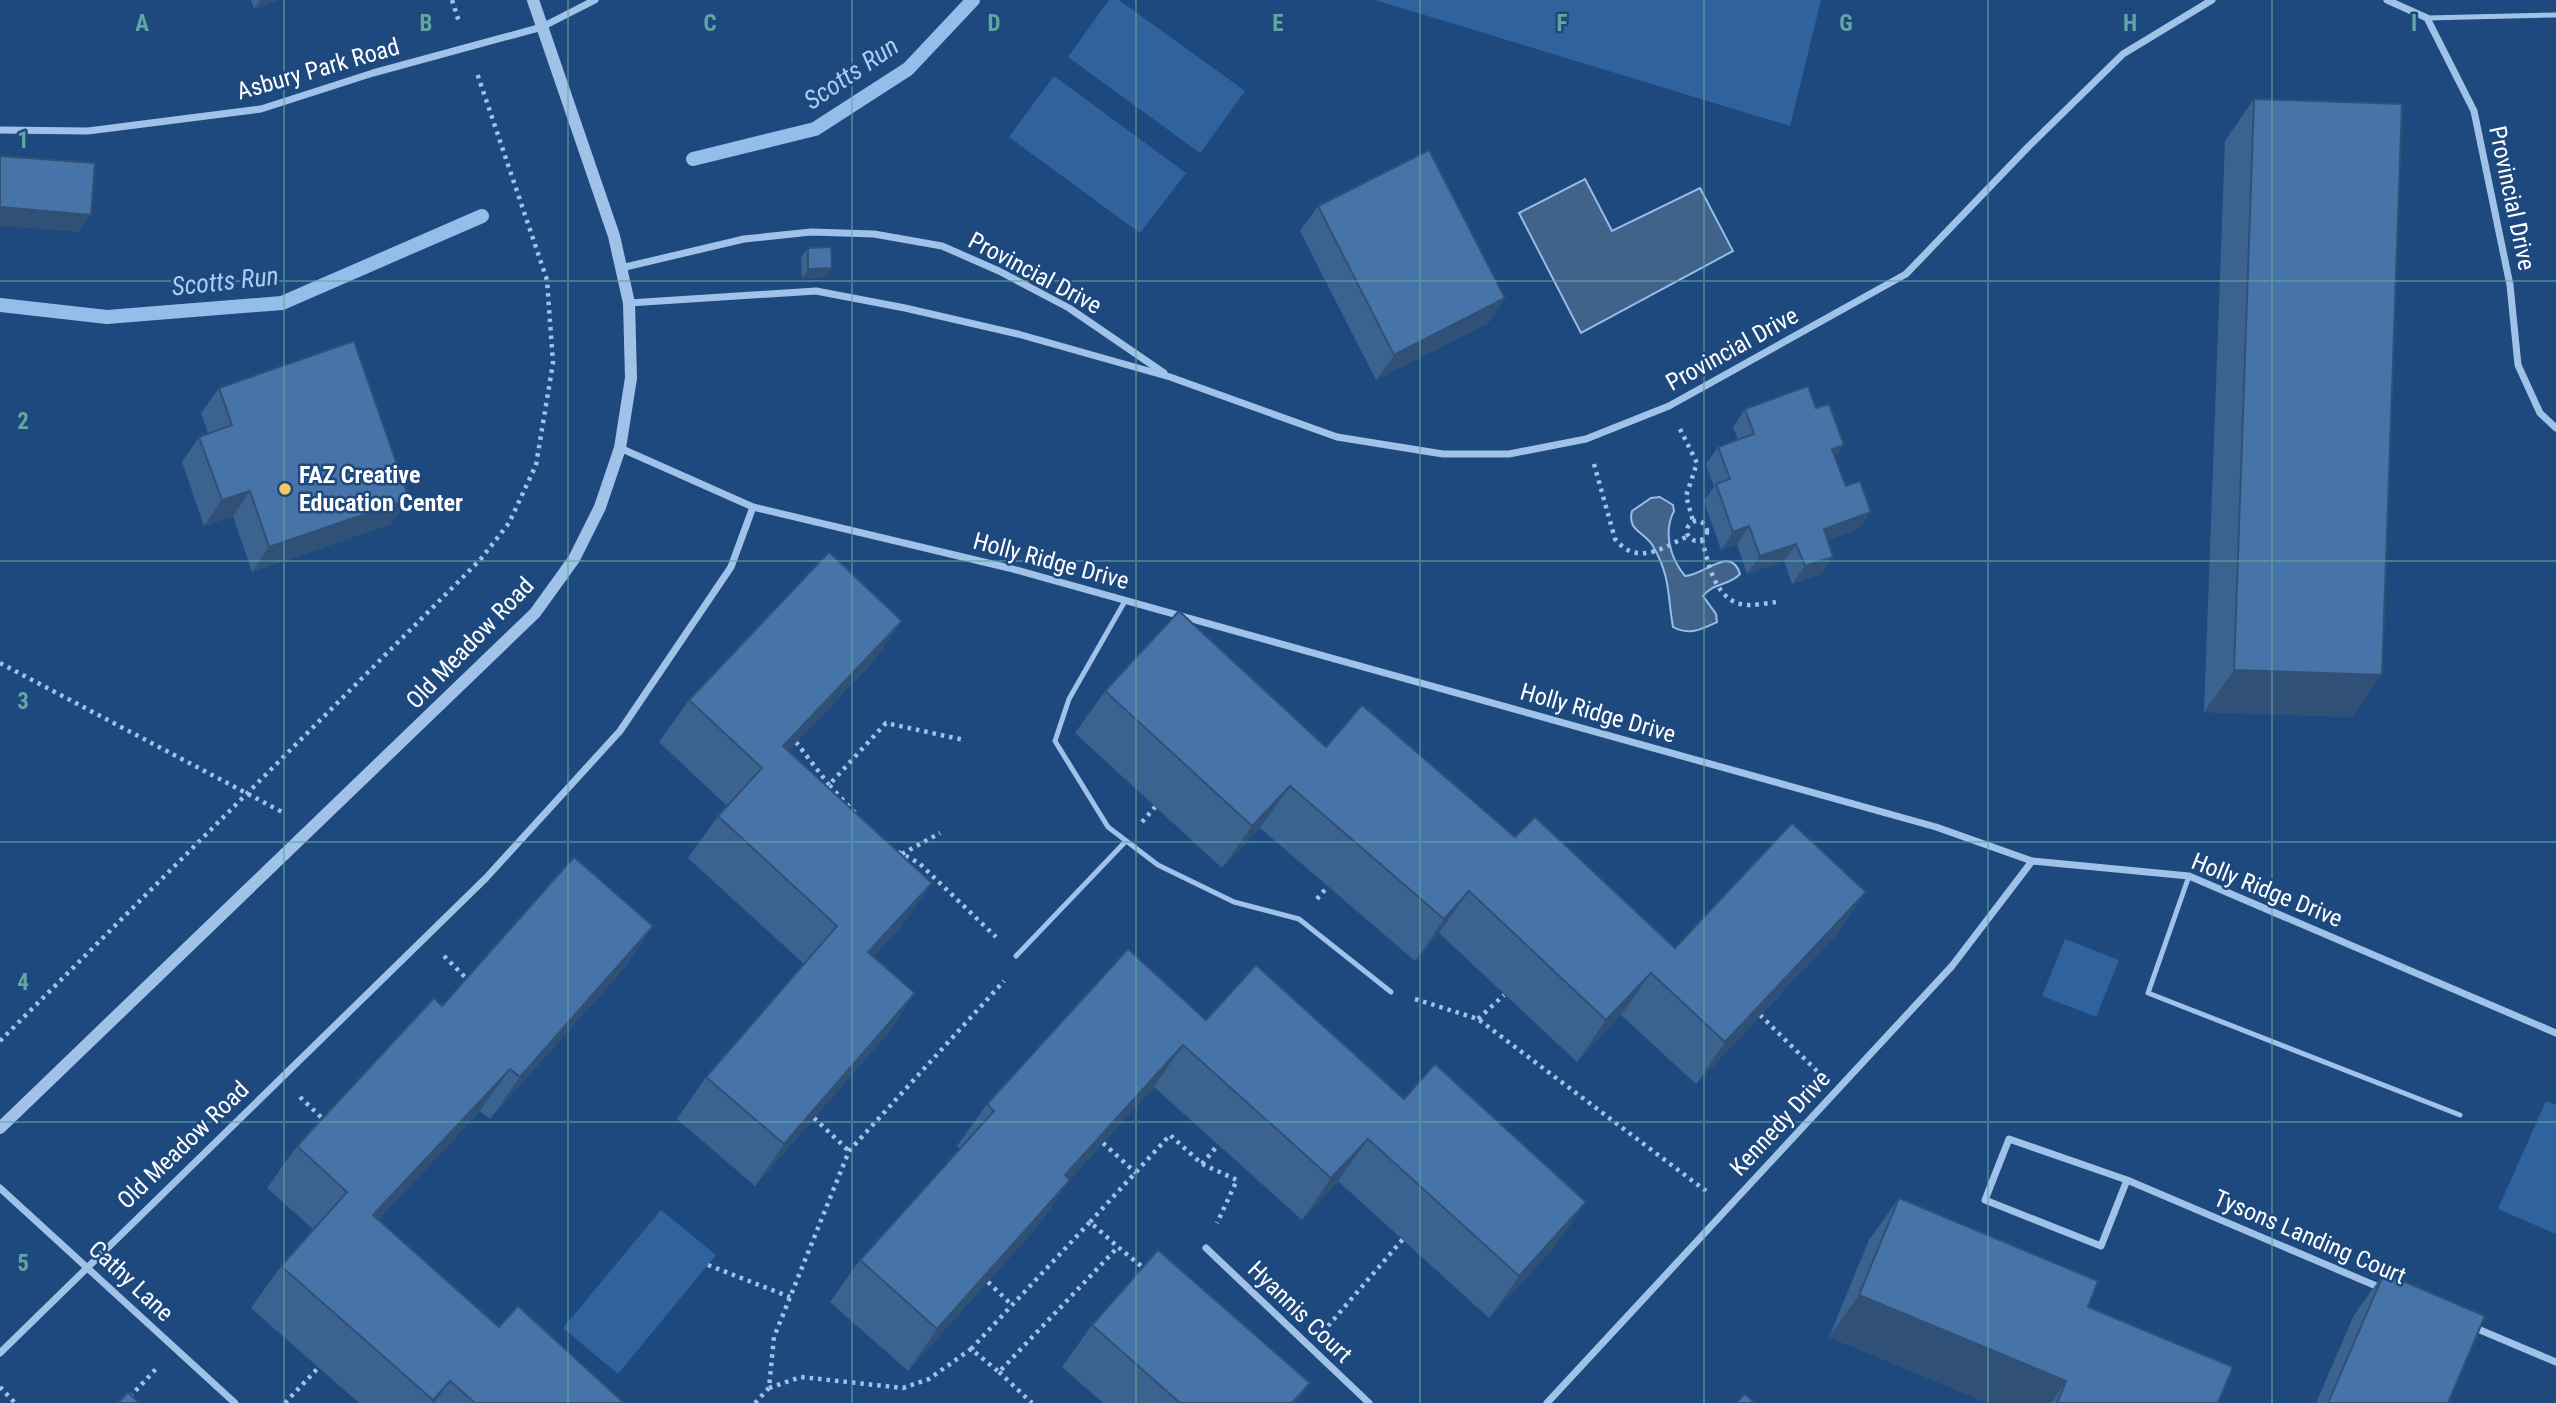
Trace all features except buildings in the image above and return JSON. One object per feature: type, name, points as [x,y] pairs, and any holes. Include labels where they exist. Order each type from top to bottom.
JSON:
[{"type":"street","name":"Old Meadow Road","points":[[0,1128],[535,613],[574,559],[600,507],[620,447],[631,378],[629,303],[614,236],[533,0]]},
{"type":"street","name":"Asbury Park Road","points":[[0,130],[88,131],[261,110],[373,73],[542,27],[595,0]]},
{"type":"street","name":"Provincial Drive","points":[[629,303],[816,291],[1018,334],[1170,377],[1337,437],[1443,454],[1509,454],[1586,439],[1669,406],[1906,274],[2029,146],[2123,54],[2211,0]]},
{"type":"street","points":[[2387,0],[2427,18]]},
{"type":"street","name":"Provincial Drive","points":[[2427,18],[2474,111],[2510,285],[2518,365],[2540,413],[2556,428]]},
{"type":"street","name":"Provincial Drive","points":[[621,268],[744,240],[811,232],[874,234],[942,246],[999,271],[1069,308],[1170,377]]},
{"type":"street","name":"Holly Ridge Drive","points":[[620,447],[753,507],[1009,568],[1936,827],[2032,861],[2189,876],[2556,1033]]},
{"type":"street","name":"Old Meadow Road","points":[[0,1353],[486,878],[620,731],[731,567],[753,507]]},
{"type":"street","name":"Kennedy Drive","points":[[1547,1403],[1952,966],[2032,861]]},
{"type":"street","name":"Tysons Landing Court","points":[[2127,1180],[2101,1247],[1984,1200],[2009,1139],[2127,1180],[2384,1289]]},
{"type":"street","name":"Cathy Lane","points":[[0,1188],[235,1403]]},
{"type":"street","name":"Hyannis Court","points":[[1206,1248],[1369,1403]]},
{"type":"street","points":[[2470,1326],[2556,1362]]},
{"type":"lane","points":[[2427,18],[2556,15]]},
{"type":"lane","points":[[1125,601],[1069,699],[1055,741],[1108,827],[1158,865],[1234,902],[1299,919],[1391,992]]},
{"type":"lane","points":[[1016,956],[1126,841]]},
{"type":"lane","points":[[2189,876],[2148,993],[2460,1115]]},
{"type":"path","points":[[0,1041],[481,560],[509,523],[536,465],[553,363],[547,280],[452,0]]},
{"type":"path","points":[[1669,406],[1697,463],[1686,496],[1693,521]]},
{"type":"path","points":[[1586,439],[1615,539],[1622,548],[1643,555],[1688,536]]},
{"type":"path","points":[[1693,521],[1702,521],[1710,527],[1702,540],[1694,541],[1688,536],[1687,527],[1693,521]]},
{"type":"path","points":[[1702,540],[1720,592],[1730,600],[1746,605],[1777,602]]},
{"type":"path","points":[[0,663],[312,828]]},
{"type":"path","points":[[829,785],[886,723],[964,740]]},
{"type":"path","points":[[796,742],[829,785],[857,815]]},
{"type":"path","points":[[901,855],[940,833]]},
{"type":"path","points":[[769,1388],[774,1337],[849,1151],[1022,961],[919,863],[901,855],[892,847]]},
{"type":"path","points":[[426,937],[470,983]]},
{"type":"path","points":[[1391,992],[1478,1019],[1727,1208]]},
{"type":"path","points":[[1478,1019],[1504,995]]},
{"type":"path","points":[[1760,1015],[1836,1090]]},
{"type":"path","points":[[281,1078],[327,1124]]},
{"type":"path","points":[[814,1118],[849,1151]]},
{"type":"path","points":[[755,1403],[769,1388],[801,1377],[903,1388],[929,1379],[971,1349],[1170,1135],[1202,1164],[1237,1180],[1206,1248]]},
{"type":"path","points":[[1103,1143],[1136,1173]]},
{"type":"path","points":[[1202,1164],[1218,1145]]},
{"type":"path","points":[[1090,1222],[1149,1272]]},
{"type":"path","points":[[1310,1347],[1403,1239]]},
{"type":"path","points":[[999,1372],[1118,1247]]},
{"type":"path","points":[[708,1265],[790,1297]]},
{"type":"path","points":[[988,1282],[1012,1305]]},
{"type":"path","points":[[124,1403],[176,1348]]},
{"type":"path","points":[[971,1349],[1032,1403]]},
{"type":"path","points":[[285,1403],[319,1367]]},
{"type":"path","points":[[0,1387],[15,1403]]},
{"type":"shaded area","points":[[1109,0],[1119,0],[1245,91],[1200,153],[1068,57]]},
{"type":"shaded area","points":[[1375,0],[1821,0],[1790,126]]},
{"type":"shaded area","points":[[1054,76],[1186,173],[1140,233],[1009,137]]},
{"type":"shaded area","points":[[1585,179],[1612,231],[1700,188],[1733,251],[1581,333],[1519,213]]},
{"type":"shaded area","points":[[1660,497],[1673,505],[1669,527],[1670,545],[1675,561],[1685,576],[1723,561],[1736,565],[1740,574],[1703,596],[1716,614],[1717,622],[1701,629],[1685,631],[1673,627],[1663,567],[1653,546],[1632,523],[1632,511],[1651,498]]},
{"type":"shaded area","points":[[2065,939],[2119,960],[2096,1017],[2042,996]]},
{"type":"shaded area","points":[[2546,1101],[2556,1105],[2556,1234],[2498,1209]]},
{"type":"shaded area","points":[[661,1210],[716,1255],[618,1374],[563,1328]]},
{"type":"waterway","name":"Scotts Run","points":[[693,159],[815,129],[908,69],[973,0]]},
{"type":"waterway","name":"Scotts Run","points":[[0,305],[107,317],[282,303],[482,216]]},
{"type":"place","name":"FAZ Creative Education Center","points":[[285,489]]}]
